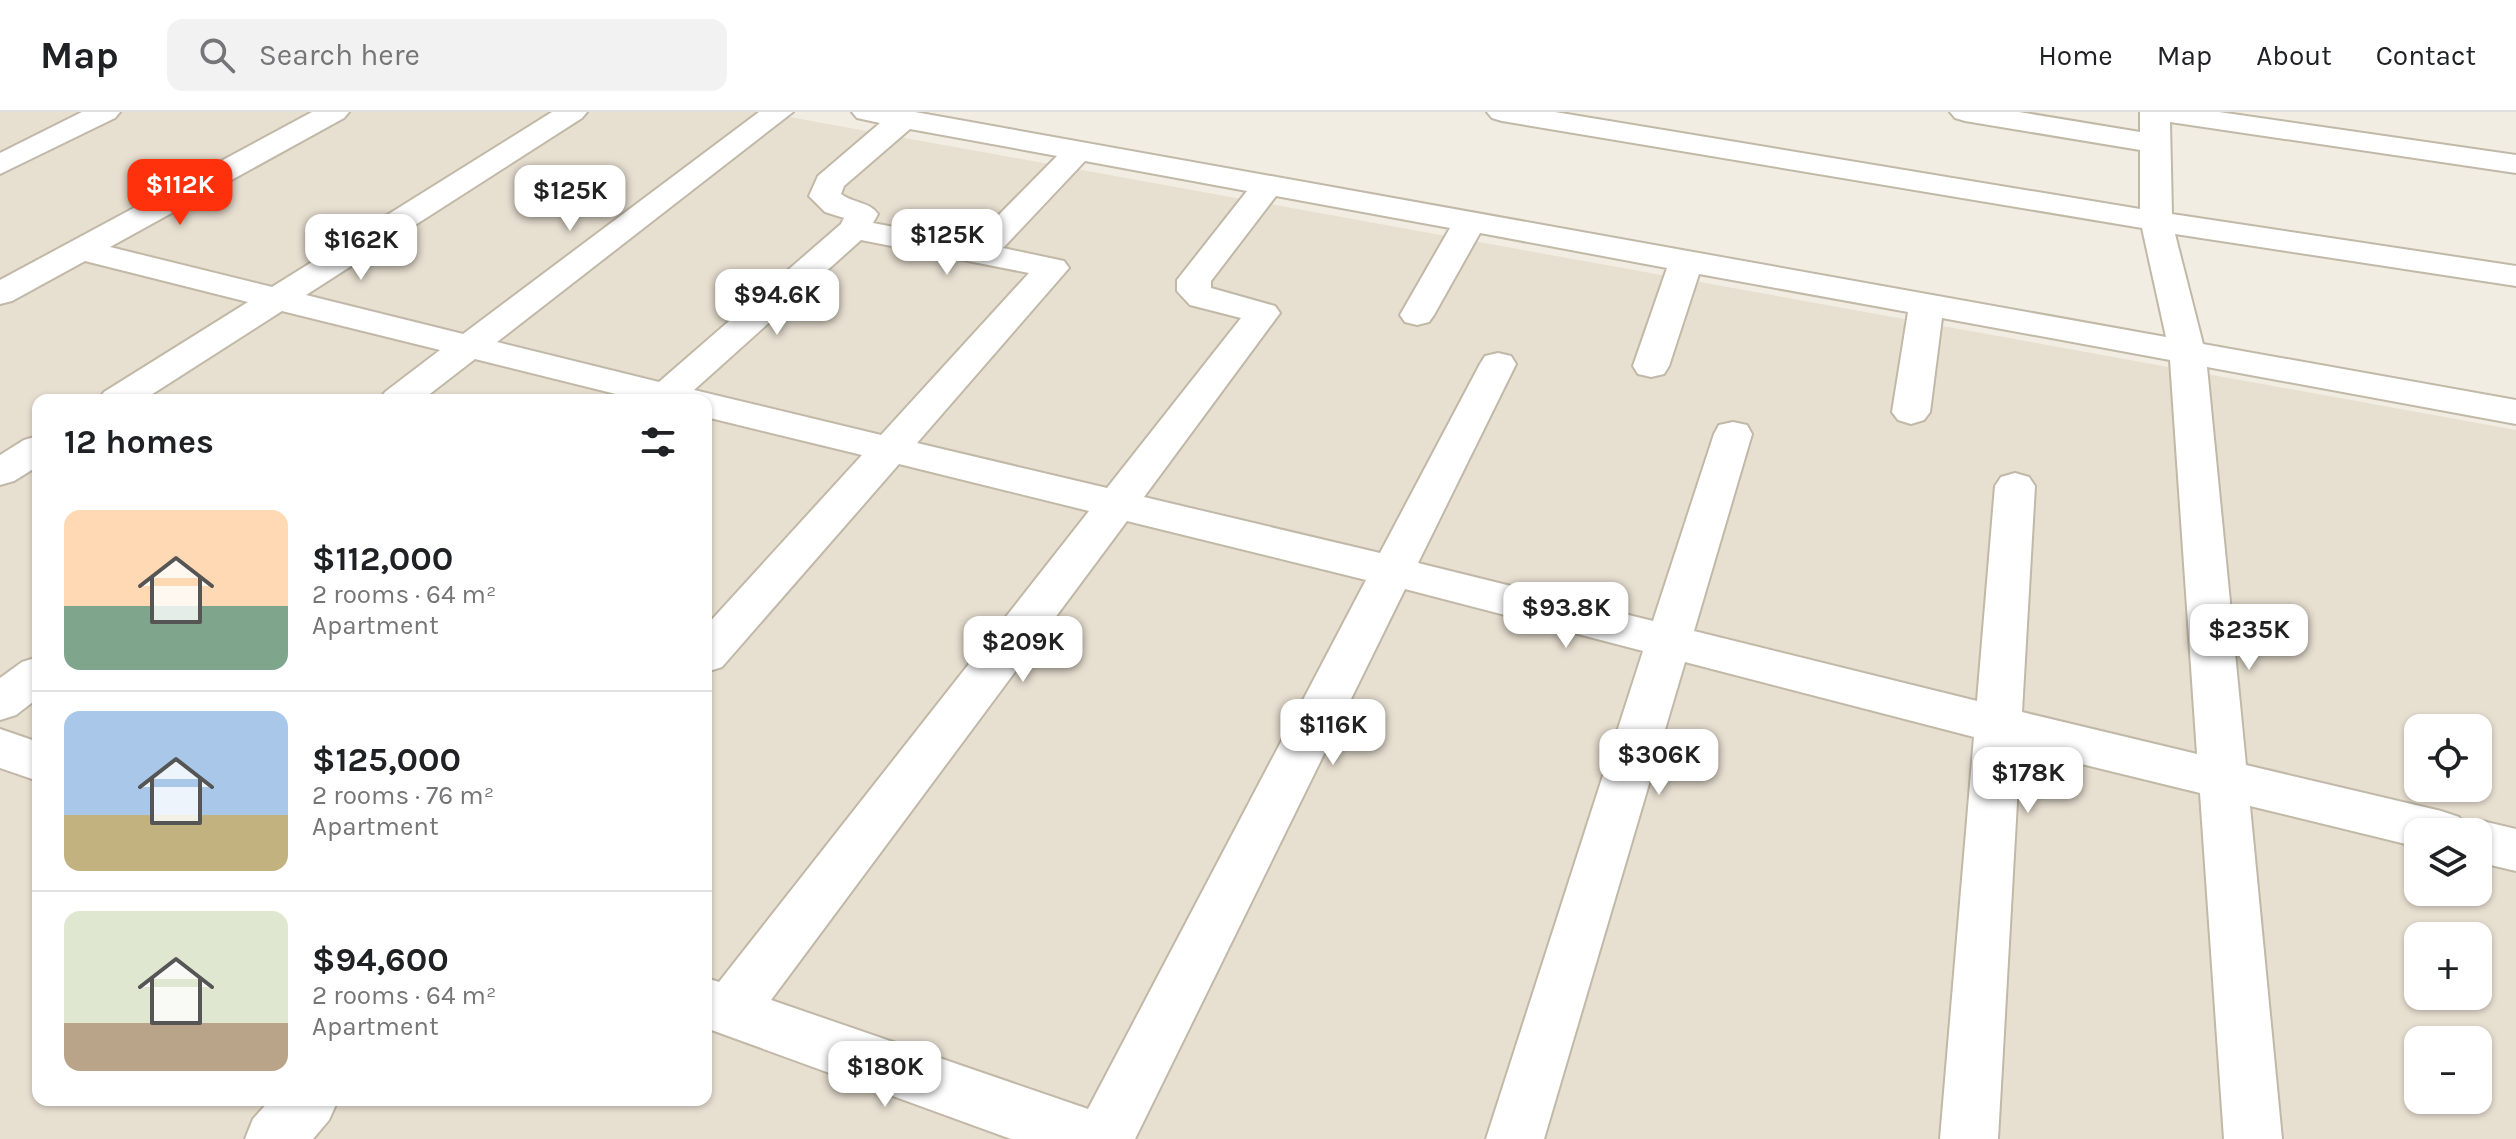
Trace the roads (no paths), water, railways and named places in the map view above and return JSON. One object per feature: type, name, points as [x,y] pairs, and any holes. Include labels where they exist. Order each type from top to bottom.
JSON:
[{"type":"street","points":[[0,165],[105,112]]},
{"type":"street","points":[[0,294],[334,112]]},
{"type":"street","points":[[127,394],[572,112]]},
{"type":"street","points":[[406,394],[778,112]]},
{"type":"street","points":[[867,112],[2516,412]]},
{"type":"street","points":[[1502,112],[2156,221],[2516,276]]},
{"type":"street","points":[[1965,112],[2155,143]]},
{"type":"street","points":[[2253,1139],[2188,354],[2156,221],[2157,112],[2516,164]]},
{"type":"street","points":[[686,394],[854,229],[862,214],[836,205],[825,196],[829,183],[903,119]]},
{"type":"street","points":[[979,254],[1078,151]]},
{"type":"street","points":[[1091,1139],[718,1007],[1117,505],[1263,313],[1202,298],[1194,291],[1194,280],[1268,185]]},
{"type":"street","points":[[1417,315],[1470,222]]},
{"type":"street","points":[[712,648],[1052,268],[854,229]]},
{"type":"street","points":[[80,250],[657,394]]},
{"type":"street","points":[[1651,366],[1686,262]]},
{"type":"street","points":[[1911,412],[1926,306]]},
{"type":"street","points":[[1104,1139],[1498,364]]},
{"type":"street","points":[[712,408],[1392,571],[1998,725],[2404,823]]},
{"type":"street","points":[[1515,1139],[1733,434]]},
{"type":"street","points":[[0,472],[32,453]]},
{"type":"street","points":[[1969,1139],[2015,486]]},
{"type":"street","points":[[0,702],[32,678]]},
{"type":"street","points":[[0,748],[32,760]]},
{"type":"street","points":[[2492,844],[2516,850]]},
{"type":"street","points":[[274,1139],[304,1106]]}]
